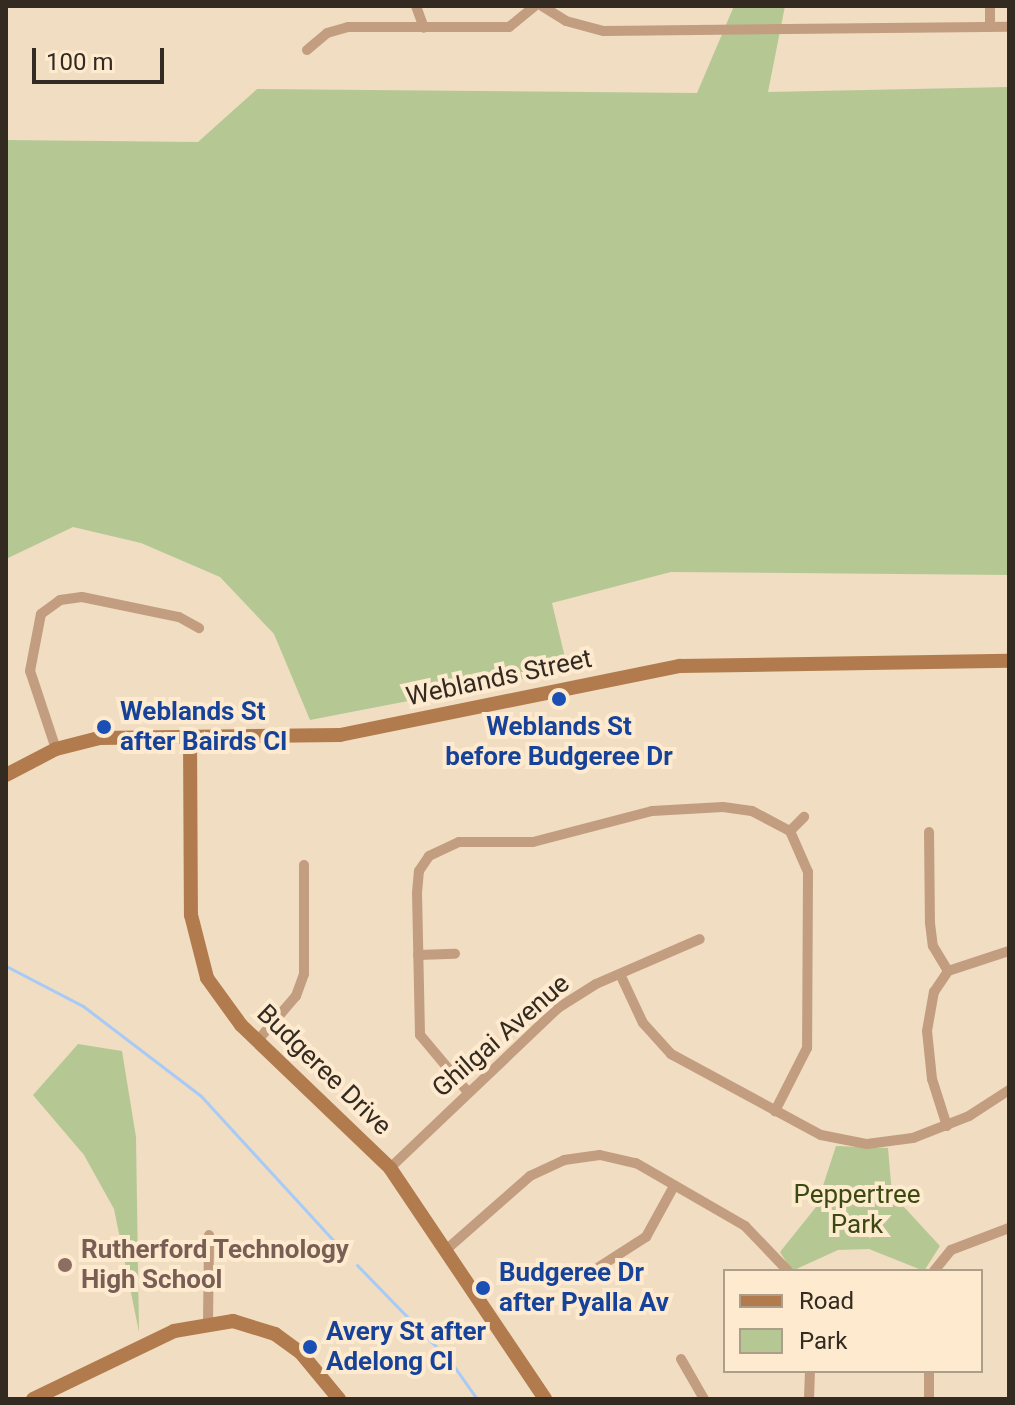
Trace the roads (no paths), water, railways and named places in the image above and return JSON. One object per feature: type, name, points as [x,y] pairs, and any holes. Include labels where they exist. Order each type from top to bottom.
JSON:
[{"type":"street","points":[[416,6],[424,28]]},
{"type":"street","points":[[307,50],[348,27],[509,27],[535,6]]},
{"type":"street","points":[[542,6],[566,21],[604,31],[1009,27]]},
{"type":"street","points":[[990,6],[990,27]]},
{"type":"street","points":[[56,749],[30,671],[41,614],[60,600],[82,597],[179,617],[199,628]]},
{"type":"street","name":"Weblands Street","points":[[6,775],[56,749],[117,736],[349,734],[707,663],[1009,661]]},
{"type":"street","name":"Budgeree Drive","points":[[190,736],[193,939],[216,994],[258,1040],[390,1168],[545,1399]]},
{"type":"street","points":[[467,1091],[420,1035],[419,871],[442,846],[560,838],[680,807],[752,811],[790,831],[808,872],[807,1048],[775,1111]]},
{"type":"street","points":[[790,831],[804,817]]},
{"type":"street","points":[[929,832],[931,934],[948,971]]},
{"type":"street","points":[[258,1040],[296,996],[304,974],[304,865]]},
{"type":"street","name":"Ghilgai Avenue","points":[[390,1168],[467,1091],[558,1008],[620,974],[700,939]]},
{"type":"street","points":[[947,1126],[932,1079],[927,1031],[934,992],[948,971],[1009,951]]},
{"type":"street","points":[[418,955],[455,954]]},
{"type":"street","points":[[620,974],[643,1023],[671,1054],[821,1135],[867,1144],[947,1126],[1009,1090]]},
{"type":"street","points":[[447,1249],[530,1176],[564,1160],[600,1155],[636,1163],[745,1226],[786,1269]]},
{"type":"street","points":[[599,1267],[646,1237],[674,1186]]},
{"type":"street","points":[[936,1269],[951,1250],[1009,1228]]},
{"type":"street","points":[[208,1322],[209,1235]]},
{"type":"street","points":[[33,1399],[64,1392],[174,1331],[208,1322],[233,1321],[275,1334],[321,1373],[339,1399]]},
{"type":"street","points":[[680,1360],[704,1399]]},
{"type":"street","points":[[809,1399],[810,1373]]},
{"type":"street","points":[[929,1373],[929,1399]]},
{"type":"waterway","points":[[6,966],[83,1006],[201,1096],[343,1251]]},
{"type":"waterway","points":[[357,1265],[451,1362],[477,1399]]},
{"type":"place","name":"Weblands St before Budgeree Dr","points":[[559,699]]},
{"type":"place","name":"Weblands St after Bairds Cl","points":[[104,727]]},
{"type":"place","name":"Rutherford Technology High School","points":[[65,1265]]},
{"type":"place","name":"Budgeree Dr after Pyalla Av","points":[[483,1288]]},
{"type":"place","name":"Avery St after Adelong Cl","points":[[310,1347]]},
{"type":"park label","name":"Peppertree Park","points":[[857,1210]]}]
